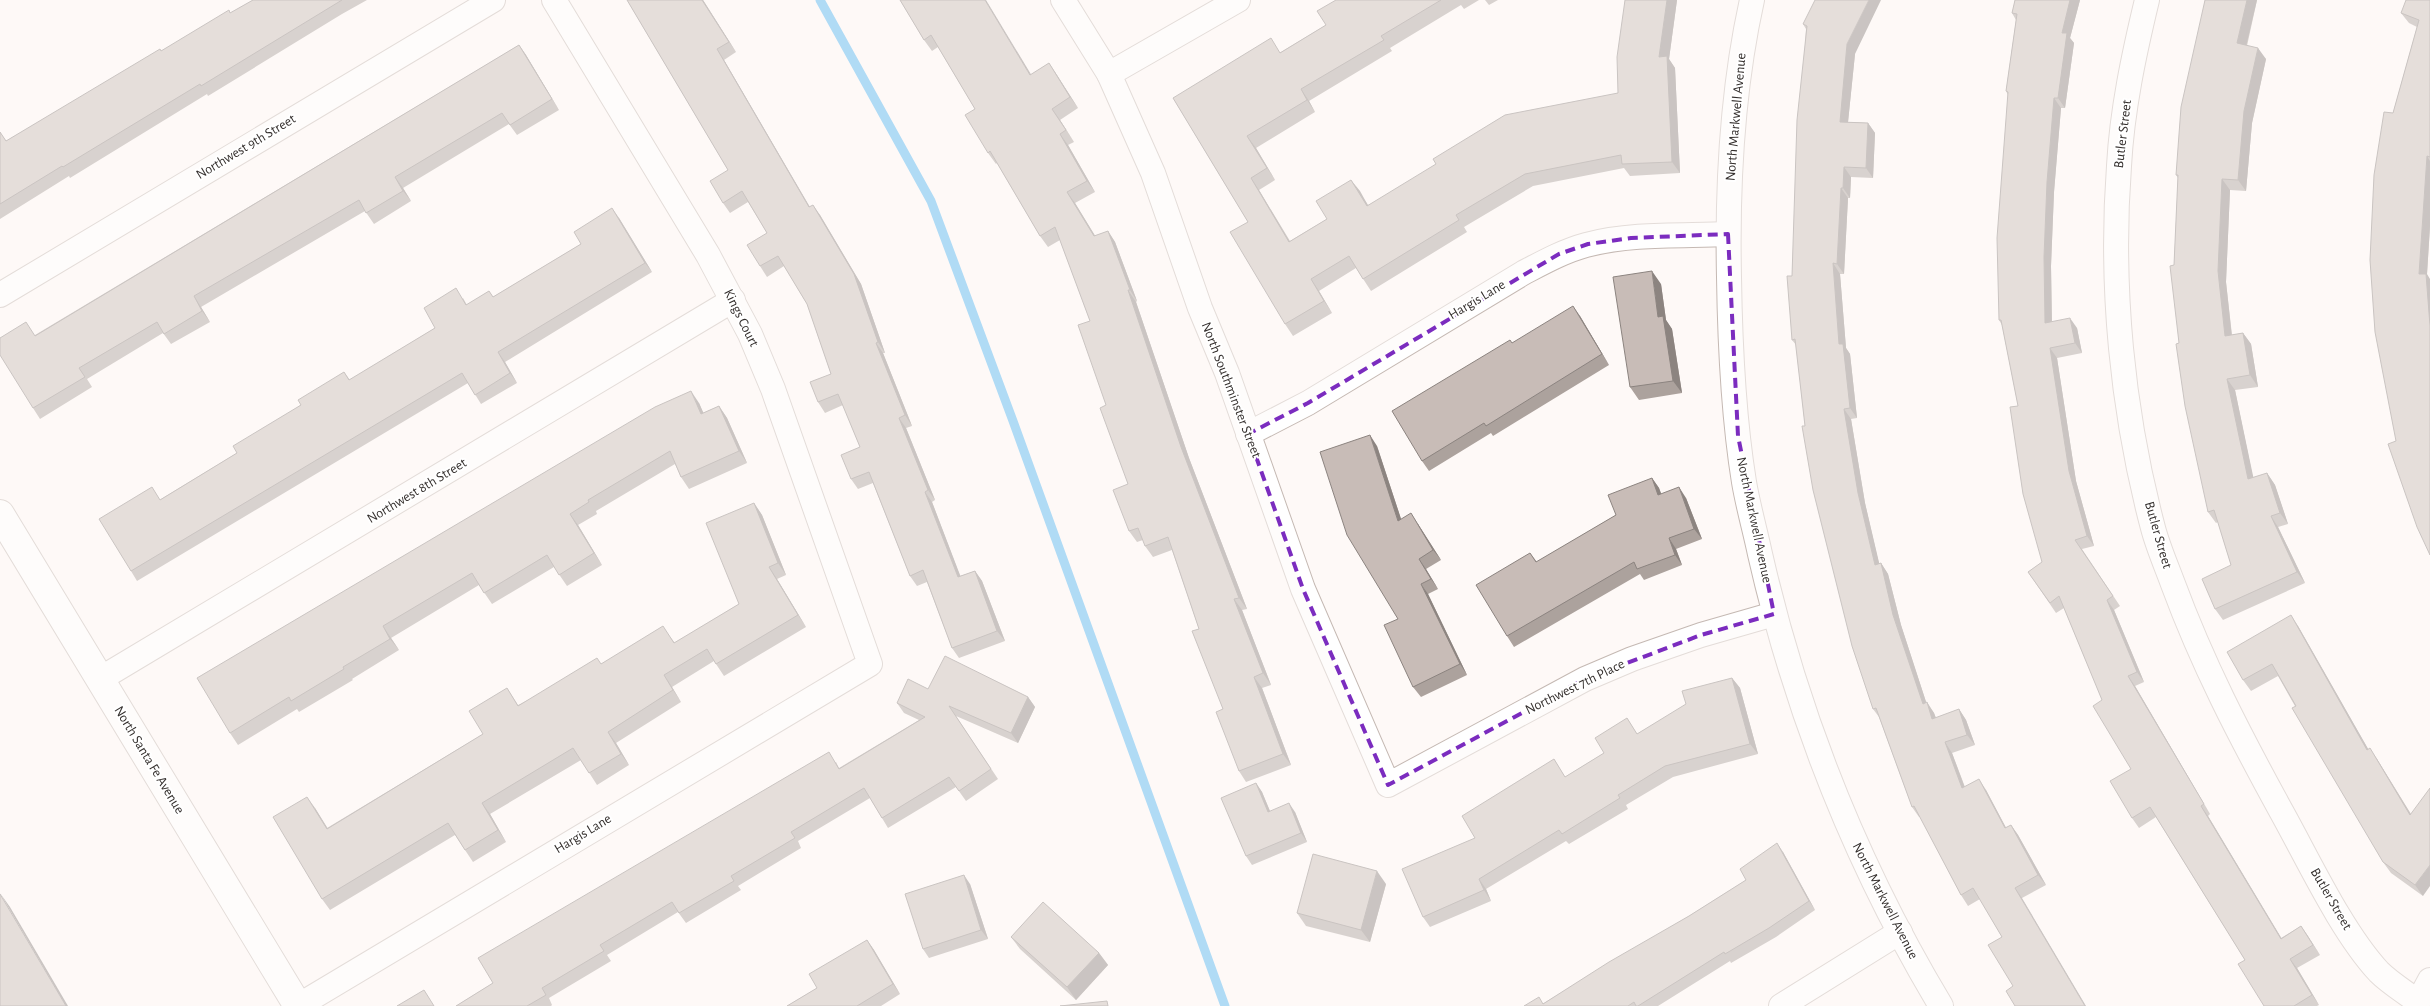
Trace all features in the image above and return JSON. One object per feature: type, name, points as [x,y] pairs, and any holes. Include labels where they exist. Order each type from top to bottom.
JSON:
[{"type":"main road","name":"North Santa Fe Avenue","points":[[0,514],[298,1006]]},
{"type":"street","name":"Northwest 9th Street","points":[[0,295],[493,0]]},
{"type":"street","name":"Kings Court","points":[[554,0],[733,300],[773,389],[870,664]]},
{"type":"street","name":"North Southminster Street","points":[[1063,0],[1109,74],[1153,173],[1200,308],[1227,373],[1302,589],[1388,785]]},
{"type":"street","points":[[1109,74],[1238,0]]},
{"type":"street","name":"North Markwell Avenue","points":[[1752,0],[1744,33],[1731,149],[1728,234],[1730,343],[1744,484],[1774,614],[1825,768],[1853,837],[1900,932],[1941,1006]]},
{"type":"street","name":"Butler Street","points":[[2147,0],[2132,65],[2119,165],[2117,243],[2119,328],[2132,424],[2153,529],[2202,659],[2234,725],[2358,945],[2380,973],[2417,1004]]},
{"type":"street","name":"Hargis Lane","points":[[1248,434],[1308,403],[1523,273],[1559,254],[1588,244],[1631,238],[1728,234]]},
{"type":"street","name":"Northwest 8th Street","points":[[100,679],[733,300]]},
{"type":"street","name":"Northwest 7th Place","points":[[1388,785],[1585,680],[1632,659],[1701,635],[1774,614]]},
{"type":"street","name":"Hargis Lane","points":[[298,1006],[870,664]]},
{"type":"street","points":[[1781,1006],[1900,932]]},
{"type":"street","points":[[2417,1004],[2430,980]]},
{"type":"highlighted area","points":[[1728,234],[1738,436],[1774,614],[1701,635],[1585,679],[1388,785],[1303,589],[1248,434],[1308,403],[1559,254],[1588,244],[1631,238]]},
{"type":"building","points":[[253,0],[342,0],[201,86],[200,84],[0,204],[0,132],[6,141],[160,49],[161,51],[229,10],[230,13]]},
{"type":"building","points":[[627,0],[702,0],[729,42],[717,49],[809,207],[813,205],[854,274],[878,342],[876,343],[905,415],[899,418],[928,490],[925,492],[958,577],[975,571],[997,631],[952,648],[923,570],[910,576],[869,472],[851,479],[841,455],[860,447],[838,394],[818,402],[810,382],[831,374],[807,304],[778,256],[760,266],[747,245],[767,233],[742,191],[723,203],[710,181],[728,170]]},
{"type":"building","points":[[900,0],[985,0],[1030,75],[1049,63],[1070,97],[1052,109],[1066,130],[1060,134],[1087,181],[1067,192],[1094,236],[1108,231],[1130,290],[1128,290],[1181,447],[1239,598],[1234,599],[1263,673],[1254,677],[1283,754],[1239,771],[1216,712],[1223,709],[1192,631],[1199,629],[1168,537],[1145,546],[1138,528],[1129,531],[1113,490],[1128,484],[1100,408],[1106,405],[1078,325],[1090,321],[1055,227],[1040,236],[990,151],[988,153],[965,115],[975,109],[931,35],[924,40]]},
{"type":"building","points":[[1336,0],[1441,0],[1381,36],[1384,40],[1301,89],[1307,100],[1247,136],[1267,168],[1251,178],[1289,242],[1327,219],[1316,201],[1351,180],[1367,206],[1436,164],[1433,159],[1505,115],[1618,93],[1617,57],[1625,0],[1667,0],[1659,57],[1667,56],[1672,162],[1622,164],[1621,155],[1525,174],[1456,215],[1459,220],[1363,279],[1349,256],[1311,279],[1324,301],[1285,324],[1230,232],[1248,222],[1173,98],[1271,38],[1280,53],[1326,25],[1317,11]]},
{"type":"building","points":[[1815,0],[1869,0],[1847,44],[1840,122],[1868,123],[1866,168],[1844,167],[1837,264],[1833,263],[1839,344],[1843,344],[1850,408],[1844,409],[1858,493],[1875,565],[1881,563],[1893,615],[1923,704],[1927,702],[1932,719],[1959,709],[1967,735],[1945,742],[1962,788],[1979,779],[2005,828],[2011,825],[2038,875],[2015,888],[2085,1006],[2015,1006],[2006,991],[2013,986],[1988,945],[2002,937],[1973,888],[1961,895],[1914,806],[1912,807],[1876,708],[1873,709],[1852,646],[1813,490],[1802,426],[1805,426],[1795,339],[1792,340],[1787,276],[1792,276],[1797,120],[1807,26],[1803,24]]},
{"type":"building","points":[[2015,0],[2070,0],[2062,33],[2067,33],[2058,98],[2054,98],[2047,182],[2044,257],[2045,323],[2070,318],[2075,343],[2050,348],[2069,471],[2087,536],[2075,540],[2113,596],[2107,600],[2137,672],[2128,676],[2204,804],[2201,806],[2281,939],[2301,926],[2313,945],[2290,959],[2312,995],[2294,1006],[2264,1006],[2238,964],[2245,960],[2150,807],[2132,818],[2110,781],[2131,769],[2093,706],[2102,700],[2059,596],[2050,603],[2028,572],[2042,562],[2023,494],[2010,407],[2018,406],[2001,320],[1999,320],[1997,238],[2008,92],[2006,91],[2017,14],[2012,13]]},
{"type":"building","points":[[2205,0],[2247,0],[2237,43],[2258,48],[2244,111],[2238,180],[2222,179],[2218,271],[2225,336],[2243,333],[2250,375],[2227,379],[2248,479],[2267,473],[2280,513],[2271,516],[2297,572],[2215,609],[2202,579],[2231,565],[2214,510],[2208,512],[2185,406],[2176,344],[2179,343],[2170,266],[2174,265],[2178,175],[2176,175],[2181,107]]},
{"type":"building","points":[[2406,0],[2430,0],[2430,157],[2427,156],[2419,274],[2426,274],[2430,326],[2430,555],[2417,527],[2388,444],[2396,441],[2375,332],[2370,260],[2374,175],[2384,112],[2393,113],[2419,20],[2401,13]]},
{"type":"building","points":[[519,45],[552,99],[510,125],[502,113],[395,177],[403,191],[366,213],[359,200],[194,296],[202,311],[164,334],[157,322],[79,368],[85,377],[33,408],[0,355],[0,338],[26,322],[35,336]]},
{"type":"building","points":[[612,208],[645,263],[498,352],[510,373],[475,395],[462,373],[131,571],[99,519],[152,487],[160,500],[237,453],[233,446],[301,405],[298,400],[344,372],[349,380],[435,328],[424,308],[456,288],[466,305],[489,291],[493,297],[581,244],[574,232]]},
{"type":"building","points":[[1652,271],[1658,317],[1663,316],[1673,381],[1630,387],[1613,277]]},
{"type":"building","points":[[1573,306],[1602,354],[1486,426],[1484,423],[1422,461],[1392,411],[1510,340],[1512,343]]},
{"type":"building","points":[[691,391],[701,414],[719,406],[739,451],[681,477],[670,451],[588,500],[589,502],[570,514],[594,553],[559,575],[547,555],[484,593],[472,573],[383,626],[390,639],[291,701],[289,697],[230,733],[197,678],[655,407]]},
{"type":"building","points":[[1370,435],[1398,521],[1411,513],[1433,550],[1419,559],[1431,579],[1421,584],[1460,664],[1413,687],[1384,625],[1398,619],[1347,535],[1320,452]]},
{"type":"building","points":[[1652,478],[1658,495],[1679,487],[1694,529],[1669,538],[1675,555],[1637,569],[1634,562],[1507,636],[1476,585],[1530,553],[1536,562],[1616,515],[1608,495]]},
{"type":"building","points":[[754,503],[778,563],[769,567],[798,615],[716,664],[707,649],[664,675],[673,690],[608,732],[621,754],[589,773],[573,748],[482,803],[498,830],[465,850],[448,823],[322,899],[273,817],[307,797],[327,829],[483,734],[469,711],[507,688],[518,706],[597,658],[601,664],[663,626],[674,643],[739,604],[706,523]]},
{"type":"building","points":[[2291,615],[2367,750],[2370,748],[2410,815],[2430,788],[2430,865],[2415,885],[2383,862],[2292,708],[2296,706],[2272,664],[2243,680],[2227,652]]},
{"type":"building","points":[[945,656],[1028,697],[1011,733],[949,706],[991,769],[959,791],[949,777],[882,818],[864,788],[791,832],[795,838],[731,876],[734,881],[679,913],[672,902],[600,945],[604,951],[542,988],[546,995],[527,1006],[456,1006],[493,983],[478,958],[829,752],[839,769],[925,717],[897,703],[908,679],[928,689]]},
{"type":"building","points":[[1732,678],[1750,744],[1665,766],[1618,795],[1620,798],[1562,834],[1559,830],[1479,879],[1484,890],[1423,917],[1402,869],[1475,838],[1462,816],[1554,759],[1565,777],[1604,753],[1595,738],[1627,718],[1637,734],[1686,704],[1682,691]]},
{"type":"building","points":[[1256,783],[1268,812],[1289,803],[1301,833],[1246,856],[1221,798]]},
{"type":"building","points":[[1777,843],[1809,901],[1769,928],[1725,954],[1724,952],[1638,1006],[1634,1002],[1628,1006],[1524,1006],[1539,997],[1543,1004],[1746,880],[1740,869]]},
{"type":"building","points":[[1313,854],[1377,871],[1361,930],[1297,913]]},
{"type":"building","points":[[964,875],[981,930],[923,949],[905,894]]},
{"type":"building","points":[[0,894],[66,1006],[0,1006]]},
{"type":"building","points":[[1043,902],[1099,953],[1067,987],[1011,937]]},
{"type":"building","points":[[867,940],[893,984],[857,1006],[787,1006],[817,988],[809,974]]},
{"type":"building","points":[[424,990],[434,1006],[397,1006]]},
{"type":"building","points":[[1107,1001],[1108,1006],[1060,1006]]},
{"type":"waterway","points":[[820,0],[931,201],[1013,421],[1225,1006]]}]
